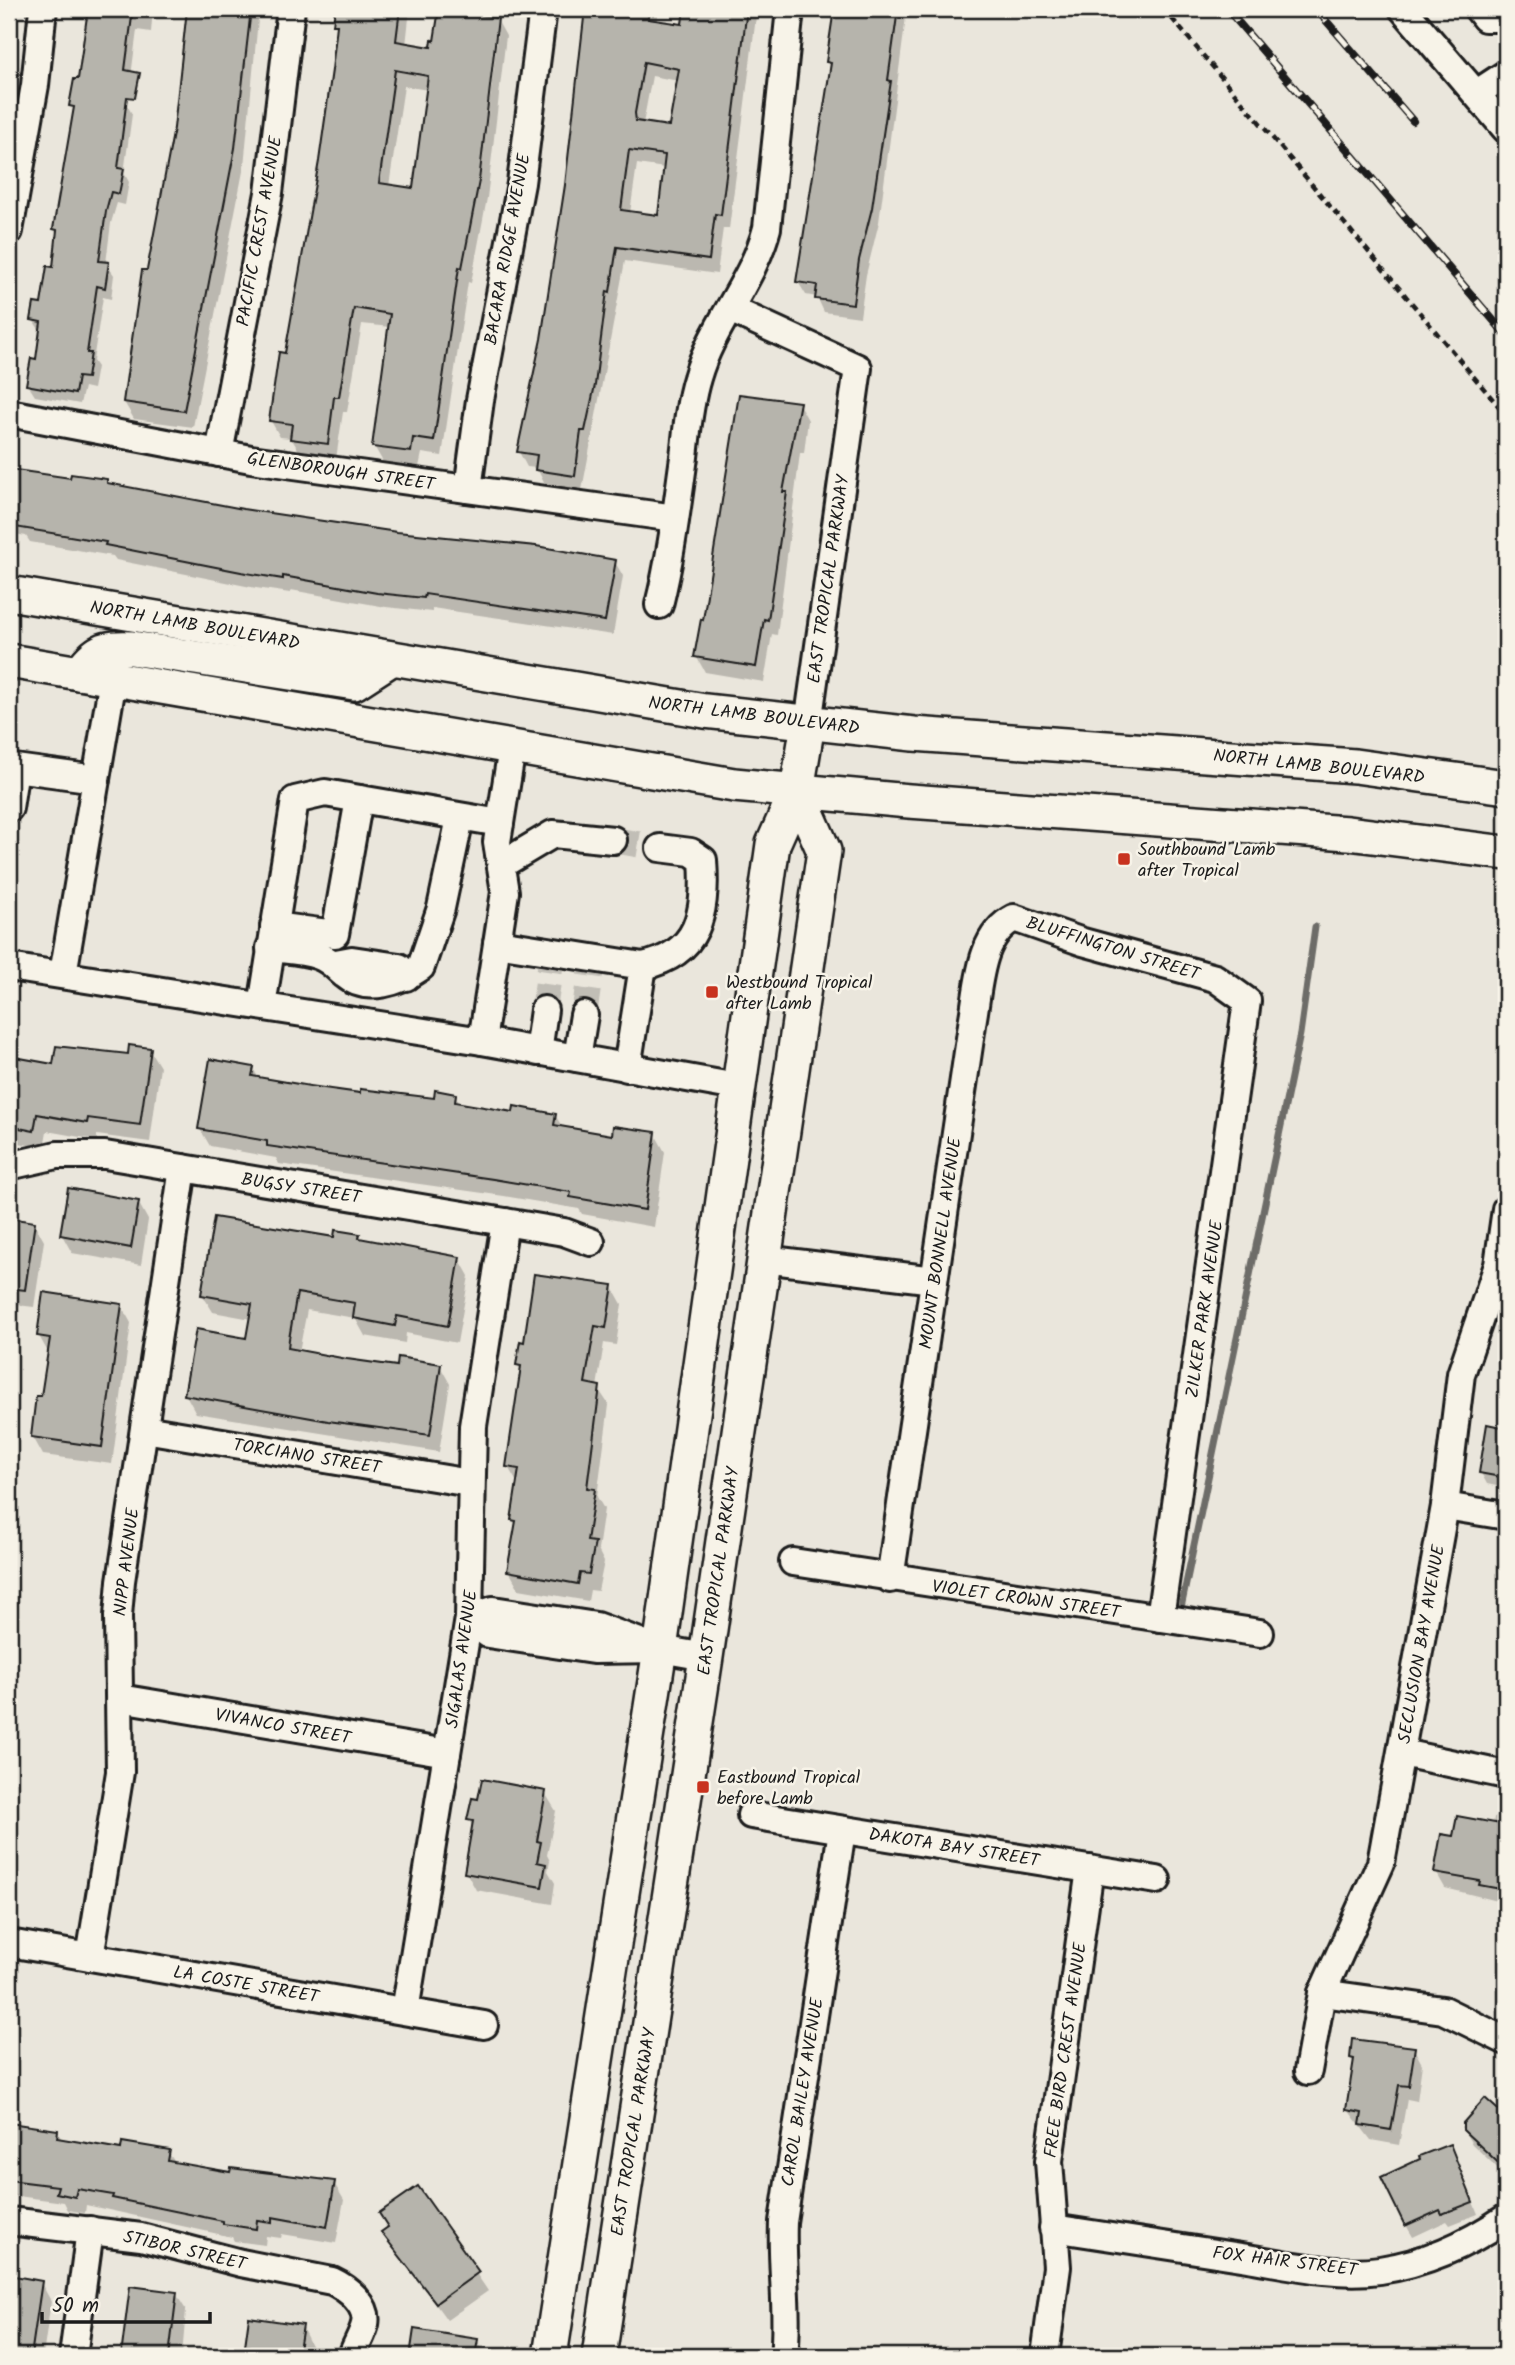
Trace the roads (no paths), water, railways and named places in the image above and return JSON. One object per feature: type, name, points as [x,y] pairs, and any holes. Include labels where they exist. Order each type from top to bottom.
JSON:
[{"type":"main road","name":"NORTH LAMB BOULEVARD","points":[[9,593],[705,711],[808,724],[1355,766],[1506,787]]},
{"type":"main road","points":[[79,673],[95,652],[110,647],[132,648],[354,683],[391,659]]},
{"type":"main road","points":[[9,661],[734,785],[909,801],[1348,833],[1506,853]]},
{"type":"main road","name":"EAST TROPICAL PARKWAY","points":[[550,2356],[660,1649],[773,844],[797,790],[808,724]]},
{"type":"main road","name":"EAST TROPICAL PARKWAY","points":[[599,2356],[706,1657],[824,850],[797,790]]},
{"type":"street","points":[[9,231],[35,85],[43,9]]},
{"type":"street","name":"PACIFIC CREST AVENUE","points":[[219,453],[269,193],[291,9]]},
{"type":"street","name":"BACARA RIDGE AVENUE","points":[[468,489],[480,400],[521,183],[543,9]]},
{"type":"street","points":[[659,605],[675,518],[690,406],[697,377],[707,350],[761,253],[767,228],[790,9]]},
{"type":"street","points":[[1403,9],[1506,129]]},
{"type":"street","points":[[1478,9],[1485,18],[1506,18]]},
{"type":"street","points":[[1477,93],[1506,74]]},
{"type":"street","name":"EAST TROPICAL PARKWAY","points":[[730,309],[858,368],[808,724]]},
{"type":"street","name":"GLENBOROUGH STREET","points":[[9,413],[219,453],[675,518]]},
{"type":"street","points":[[63,974],[113,679]]},
{"type":"street","points":[[482,1041],[505,892],[497,842],[512,748]]},
{"type":"street","points":[[9,808],[11,764],[96,779]]},
{"type":"street","points":[[262,1006],[296,800],[325,793],[500,823]]},
{"type":"street","points":[[272,937],[335,934],[359,799]]},
{"type":"street","points":[[272,937],[336,963],[345,976],[363,983],[393,983],[406,977],[421,967],[430,947],[455,851],[460,818]]},
{"type":"street","points":[[501,866],[553,834],[613,840]]},
{"type":"street","points":[[497,943],[552,960],[591,966],[643,966],[667,961],[690,943],[697,923],[704,877],[703,860],[691,852],[660,848]]},
{"type":"street","name":"BLUFFINGTON STREET","points":[[1014,918],[1083,942],[1214,978],[1247,1001]]},
{"type":"street","name":"MOUNT BONNELL AVENUE","points":[[890,1579],[983,965],[992,937],[1003,924],[1014,918]]},
{"type":"street","points":[[627,1068],[643,966]]},
{"type":"street","points":[[9,967],[482,1041],[737,1087]]},
{"type":"street","name":"ZILKER PARK AVENUE","points":[[1160,1618],[1247,1001]]},
{"type":"street","points":[[538,1052],[544,1010]]},
{"type":"street","points":[[577,1058],[584,1015]]},
{"type":"street","name":"BUGSY STREET","points":[[9,1166],[78,1154],[105,1155],[565,1232],[591,1242]]},
{"type":"street","name":"NIPP AVENUE","points":[[90,1957],[120,1772],[118,1616],[183,1168]]},
{"type":"street","name":"SECLUSION BAY AVENUE","points":[[1308,2071],[1322,1993],[1381,1863],[1445,1506],[1461,1374],[1502,1266],[1506,1209]]},
{"type":"street","name":"SIGALAS AVENUE","points":[[405,2011],[469,1618],[472,1577],[470,1483],[474,1417],[505,1222]]},
{"type":"street","points":[[764,1259],[934,1280]]},
{"type":"street","name":"TORCIANO STREET","points":[[144,1429],[470,1483]]},
{"type":"street","points":[[1445,1506],[1506,1516]]},
{"type":"street","name":"VIOLET CROWN STREET","points":[[793,1562],[890,1579],[1259,1633]]},
{"type":"street","points":[[469,1618],[493,1610],[596,1626],[660,1649],[706,1657]]},
{"type":"street","name":"VIVANCO STREET","points":[[120,1698],[447,1753]]},
{"type":"street","points":[[1402,1753],[1506,1775]]},
{"type":"street","name":"DAKOTA BAY STREET","points":[[751,1815],[1157,1880]]},
{"type":"street","name":"CAROL BAILEY AVENUE","points":[[784,2356],[787,2301],[782,2261],[783,2222],[842,1830]]},
{"type":"street","name":"FREE BIRD CREST AVENUE","points":[[1045,2356],[1056,2267],[1049,2161],[1090,1869]]},
{"type":"street","name":"LA COSTE STREET","points":[[9,1943],[484,2025]]},
{"type":"street","points":[[1322,1993],[1443,2010],[1506,2041]]},
{"type":"street","name":"FOX HAIR STREET","points":[[1053,2228],[1280,2263],[1338,2270],[1378,2270],[1418,2262],[1453,2249],[1506,2218]]},
{"type":"street","name":"STIBOR STREET","points":[[9,2221],[141,2237],[252,2266],[332,2281],[355,2298],[364,2309],[365,2324],[352,2356]]},
{"type":"street","points":[[73,2356],[90,2230]]},
{"type":"waterway","points":[[1182,1603],[1300,1034],[1315,927]]},
{"type":"tunnel","points":[[613,840],[660,848]]},
{"type":"tunnel","points":[[544,1010],[550,968]]},
{"type":"tunnel","points":[[584,1015],[590,974]]},
{"type":"railway","points":[[1227,9],[1506,335]]},
{"type":"railway","points":[[1316,9],[1413,121]]},
{"type":"place","name":"Southbound Lamb after Tropical","points":[[1124,859]]},
{"type":"place","name":"Westbound Tropical after Lamb","points":[[712,992]]},
{"type":"place","name":"Eastbound Tropical before Lamb","points":[[703,1787]]}]
